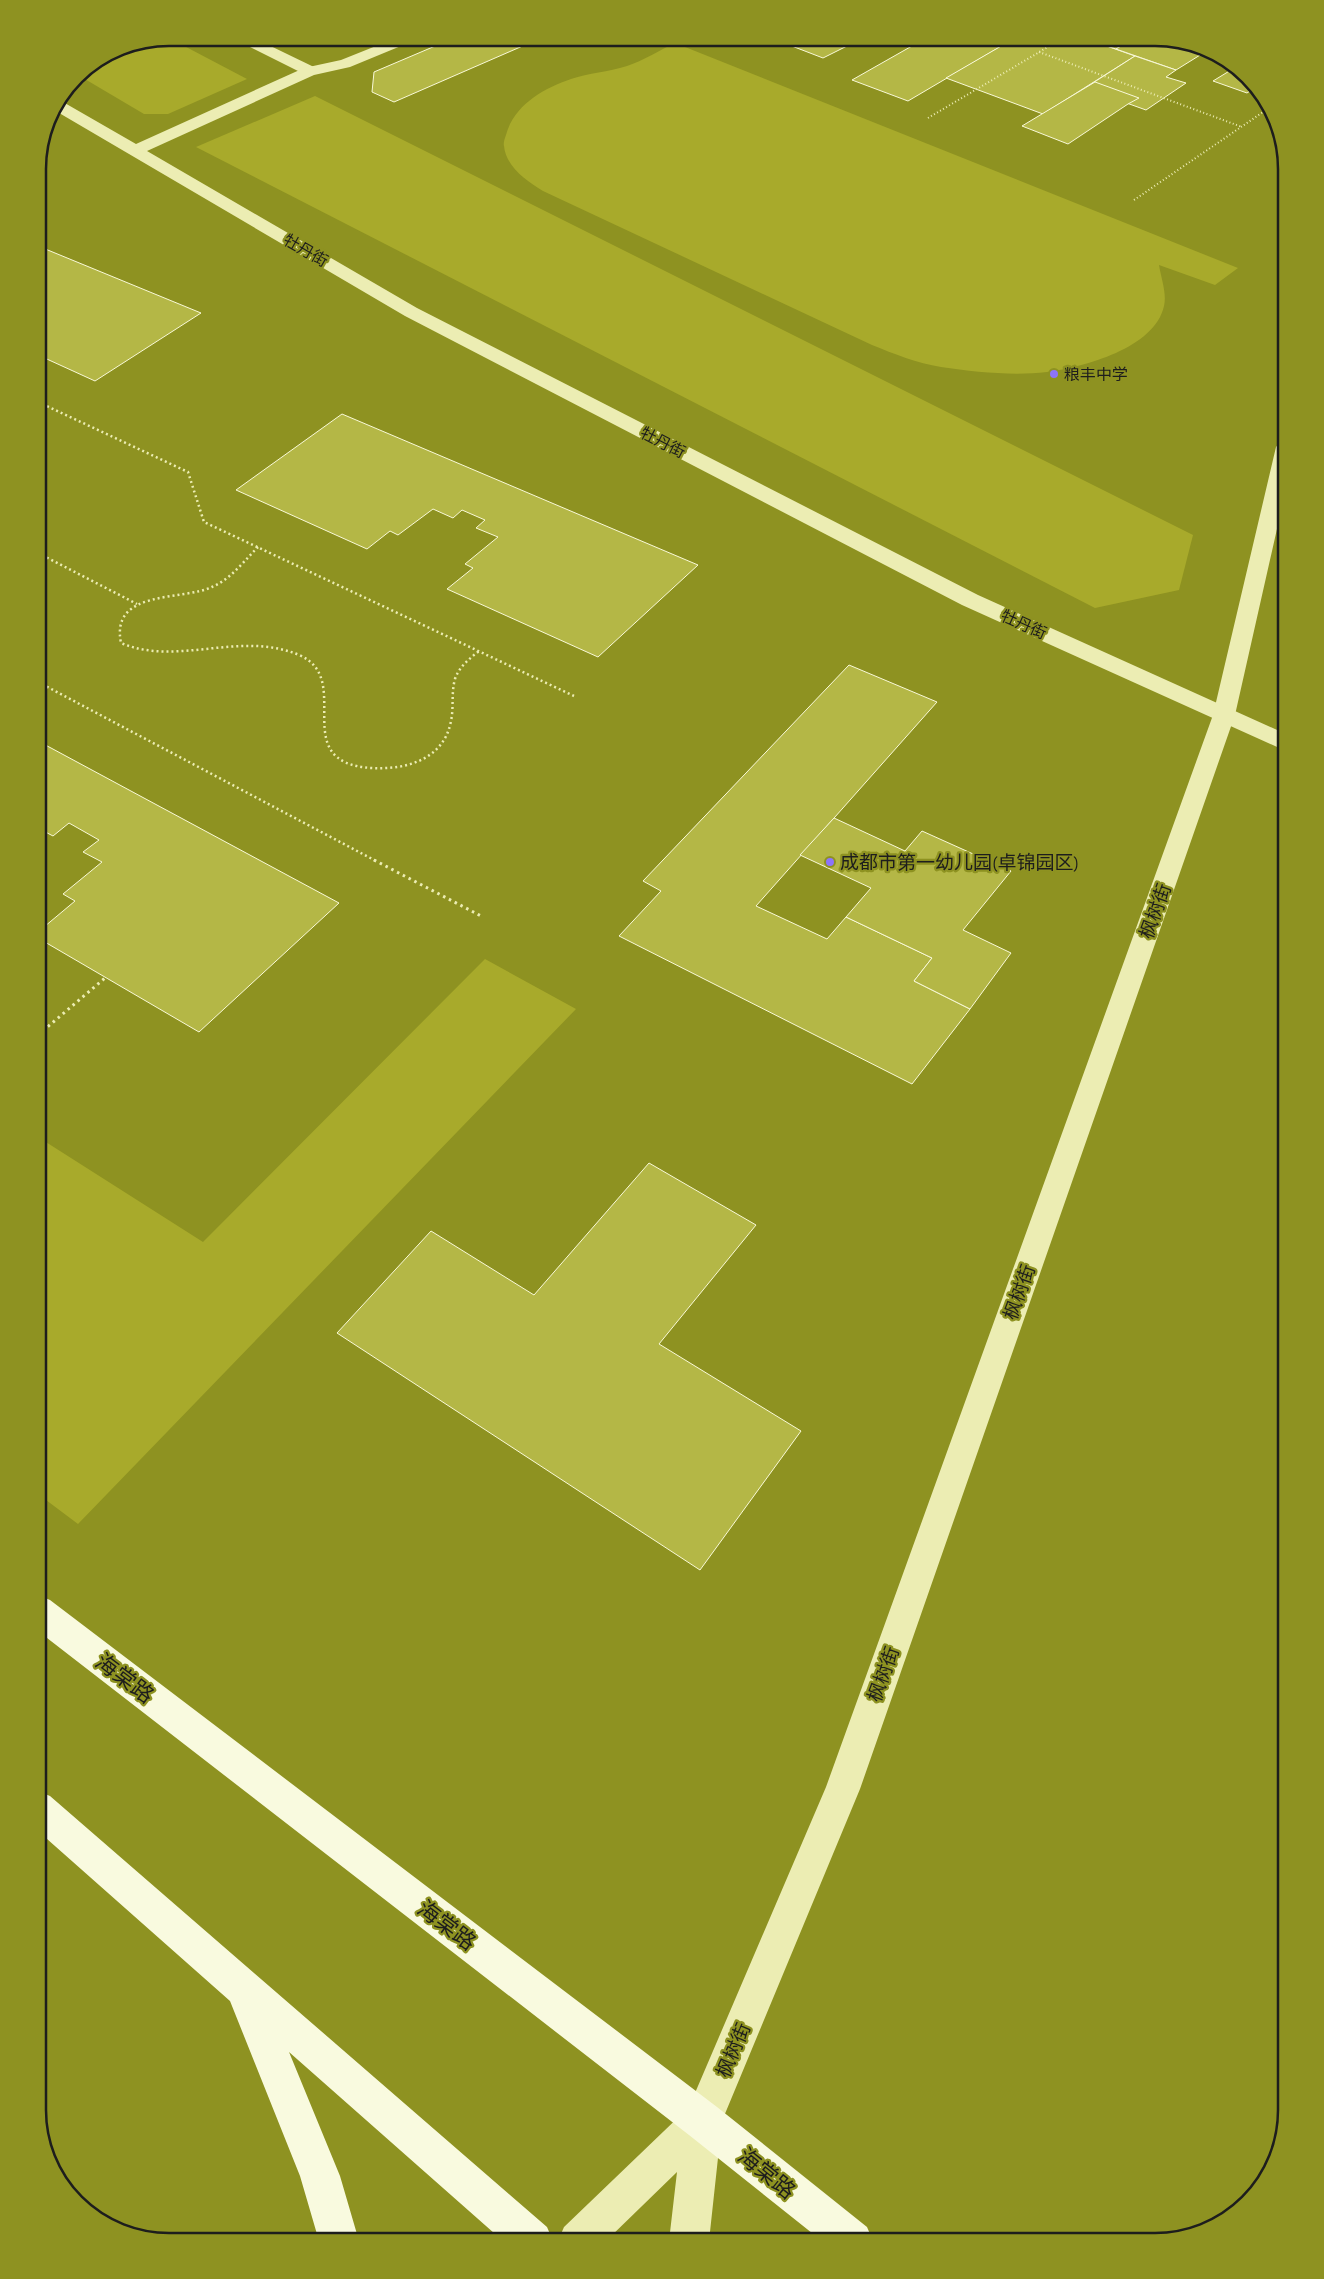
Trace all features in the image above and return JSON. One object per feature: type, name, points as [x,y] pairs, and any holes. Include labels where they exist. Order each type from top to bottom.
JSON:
[{"type":"main road","name":"海棠路","points":[[46,1617],[703,2122],[843,2233]]},
{"type":"main road","points":[[46,1815],[523,2232]]},
{"type":"main road","points":[[246,1992],[320,2176],[336,2232]]},
{"type":"street","points":[[261,47],[310,71]]},
{"type":"street","points":[[136,150],[310,71],[345,64],[386,47]]},
{"type":"street","name":"牡丹街","points":[[63,108],[420,316],[970,600],[1278,739]]},
{"type":"street","name":"枫树街","points":[[690,2233],[703,2122],[843,1789],[1224,715],[1278,482]]},
{"type":"street","name":"枫树街","points":[[587,2232],[703,2122]]},
{"type":"path","points":[[928,118],[1048,47]]},
{"type":"path","points":[[1039,52],[1242,127]]},
{"type":"path","points":[[1134,200],[1263,112]]},
{"type":"path","points":[[47,406],[188,472],[204,522],[574,696]]},
{"type":"path","points":[[258,547],[224,580],[211,588],[168,595],[137,604],[122,619],[118,632],[122,643],[136,651],[156,653],[218,646],[280,648],[303,657],[317,666],[325,682],[322,724],[326,744],[337,757],[355,765],[378,768],[403,766],[423,760],[442,746],[449,732],[454,682],[457,674],[464,663],[479,651]]},
{"type":"path","points":[[47,558],[137,604]]},
{"type":"path","points":[[47,687],[484,917]]},
{"type":"path","points":[[47,1028],[105,978]]},
{"type":"shaded area","points":[[161,47],[186,47],[247,79],[168,114],[144,114],[86,79],[101,67],[122,56],[145,49]]},
{"type":"shaded area","points":[[667,47],[685,47],[1238,268],[1215,285],[1159,265],[1165,301],[1158,321],[1133,344],[1116,353],[1080,365],[1047,372],[1021,374],[994,373],[941,367],[906,358],[872,345],[543,191],[518,173],[506,154],[504,140],[510,124],[523,106],[531,99],[561,83],[578,77],[627,66]]},
{"type":"shaded area","points":[[315,96],[1193,535],[1179,590],[1095,608],[196,147]]},
{"type":"shaded area","points":[[485,959],[576,1009],[78,1524],[46,1500],[46,1142],[203,1242]]},
{"type":"building","points":[[433,47],[520,47],[394,102],[372,92],[374,72]]},
{"type":"building","points":[[794,47],[845,47],[823,58]]},
{"type":"building","points":[[910,47],[1000,47],[908,101],[852,80]]},
{"type":"building","points":[[999,47],[1110,47],[1135,56],[1043,114],[946,78]]},
{"type":"building","points":[[1119,47],[1163,47],[1179,49],[1200,55],[1176,70],[1116,49]]},
{"type":"building","points":[[1135,56],[1176,70],[1166,77],[1186,83],[1146,110],[1085,88]]},
{"type":"building","points":[[1229,71],[1250,91],[1247,93],[1213,81]]},
{"type":"building","points":[[1095,82],[1139,98],[1068,144],[1022,126]]},
{"type":"building","points":[[47,250],[201,313],[95,381],[47,359]]},
{"type":"building","points":[[342,414],[698,565],[598,657],[447,589],[473,568],[465,564],[498,537],[476,528],[485,520],[462,510],[453,518],[433,509],[398,535],[390,531],[367,549],[236,490]]},
{"type":"building","points":[[849,665],[937,702],[756,906],[827,939],[846,917],[932,958],[914,981],[970,1009],[912,1084],[619,936],[661,891],[643,881]]},
{"type":"building","points":[[47,746],[339,903],[199,1032],[47,943],[47,925],[75,901],[63,894],[102,862],[83,852],[99,840],[69,823],[53,836],[47,833]]},
{"type":"building","points":[[834,818],[905,851],[922,831],[1011,871],[963,930],[1011,953],[970,1009],[914,981],[932,958],[846,917],[871,888],[800,855]]},
{"type":"building","points":[[649,1163],[756,1225],[659,1344],[801,1431],[700,1570],[337,1333],[431,1231],[534,1295]]},
{"type":"place","name":"粮丰中学","points":[[1054,374]]},
{"type":"place","name":"成都市第一幼儿园(卓锦园区)","points":[[830,862]]}]
